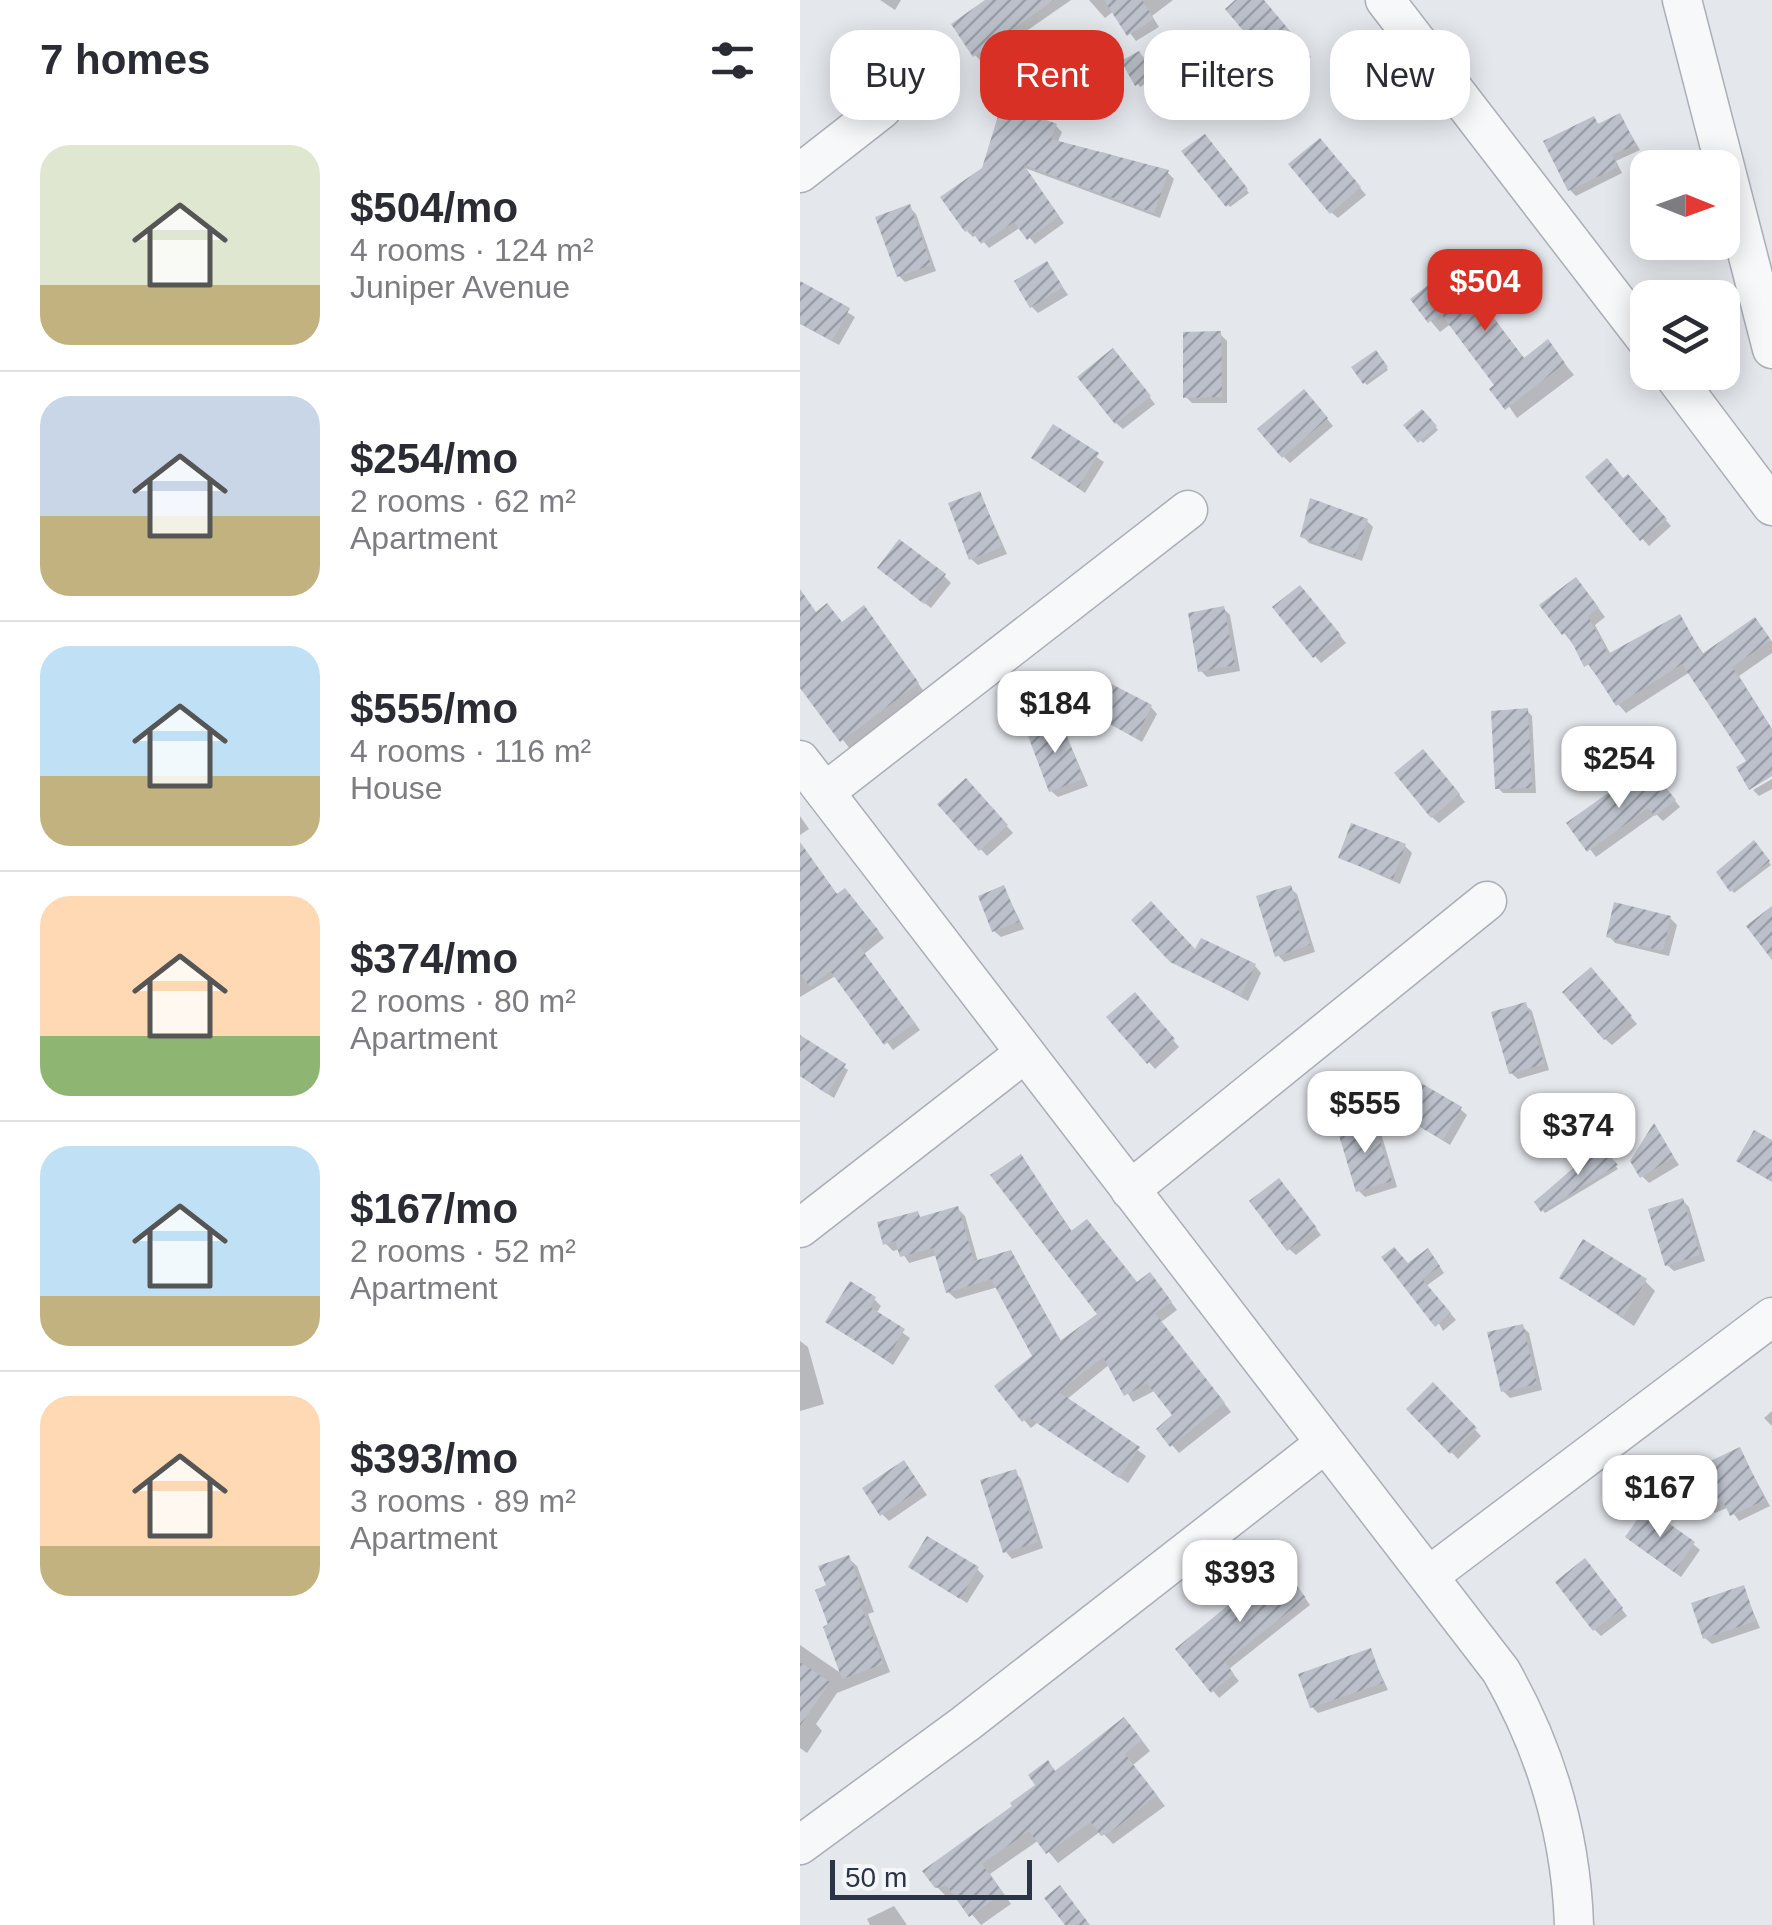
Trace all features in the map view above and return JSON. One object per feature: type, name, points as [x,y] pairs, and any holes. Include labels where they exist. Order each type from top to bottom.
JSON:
[{"type":"street","points":[[1386,0],[1630,319]]},
{"type":"street","points":[[1682,0],[1772,349]]},
{"type":"street","points":[[800,173],[868,120]]},
{"type":"street","points":[[1685,390],[1772,506]]},
{"type":"street","points":[[826,792],[1188,510]]},
{"type":"street","points":[[800,760],[1500,1671],[1528,1719],[1553,1784],[1574,1925]]},
{"type":"street","points":[[1130,1190],[1487,901]]},
{"type":"street","points":[[800,1228],[1024,1053]]},
{"type":"street","points":[[1430,1575],[1772,1317]]},
{"type":"street","points":[[800,1845],[951,1735],[1323,1444]]},
{"type":"building","points":[[985,0],[1054,0],[1011,30],[980,30],[980,52],[973,57],[960,38],[960,30],[951,24]]},
{"type":"building","points":[[1104,0],[1142,0],[1154,19],[1127,36]]},
{"type":"building","points":[[1235,0],[1264,0],[1289,30],[1243,30],[1225,9]]},
{"type":"building","points":[[1139,51],[1144,58],[1144,80],[1135,86],[1124,59]]},
{"type":"building","points":[[1620,113],[1636,145],[1612,155],[1618,167],[1568,191],[1543,141],[1594,116],[1598,124]]},
{"type":"building","points":[[997,120],[1047,120],[1057,124],[1051,139],[1169,170],[1154,213],[1024,165],[1059,216],[1027,240],[1014,222],[981,244],[970,229],[965,232],[940,197],[982,168]]},
{"type":"building","points":[[1205,134],[1248,189],[1226,207],[1181,151]]},
{"type":"building","points":[[1320,138],[1361,187],[1330,214],[1288,164]]},
{"type":"building","points":[[910,204],[931,265],[897,277],[875,217]]},
{"type":"building","points":[[1470,253],[1486,275],[1470,287],[1524,358],[1548,339],[1565,363],[1505,410],[1489,389],[1494,385],[1441,314],[1428,323],[1410,299]]},
{"type":"building","points":[[1047,261],[1063,287],[1030,308],[1014,281]]},
{"type":"building","points":[[800,281],[850,308],[832,341],[800,323]]},
{"type":"building","points":[[1221,331],[1222,397],[1183,398],[1183,332]]},
{"type":"building","points":[[1113,348],[1151,396],[1115,424],[1077,377]]},
{"type":"building","points":[[1376,350],[1388,367],[1363,384],[1351,367]]},
{"type":"building","points":[[1304,389],[1328,418],[1282,458],[1257,429]]},
{"type":"building","points":[[1422,409],[1437,426],[1418,443],[1403,425]]},
{"type":"building","points":[[1053,424],[1099,453],[1078,488],[1031,458]]},
{"type":"building","points":[[1607,458],[1623,478],[1628,474],[1667,519],[1640,541],[1585,477]]},
{"type":"building","points":[[980,491],[1002,547],[969,560],[948,503]]},
{"type":"building","points":[[1310,498],[1368,519],[1355,556],[1300,537]]},
{"type":"building","points":[[899,539],[946,574],[924,604],[877,568]]},
{"type":"building","points":[[1576,577],[1599,608],[1588,616],[1608,654],[1680,614],[1702,654],[1755,617],[1771,640],[1732,667],[1772,729],[1772,776],[1749,790],[1736,767],[1746,761],[1682,664],[1616,706],[1589,664],[1584,667],[1567,632],[1562,635],[1539,605]]},
{"type":"building","points":[[1300,585],[1341,635],[1313,658],[1272,607]]},
{"type":"building","points":[[800,589],[816,612],[827,603],[842,622],[864,605],[919,683],[840,742],[800,688]]},
{"type":"building","points":[[1224,606],[1235,665],[1198,672],[1188,613]]},
{"type":"building","points":[[1098,677],[1152,705],[1136,738],[1081,709]]},
{"type":"building","points":[[1528,708],[1532,788],[1495,789],[1491,711]]},
{"type":"building","points":[[1061,720],[1083,779],[1049,792],[1027,733]]},
{"type":"building","points":[[1423,749],[1460,794],[1431,818],[1394,773]]},
{"type":"building","points":[[1652,771],[1676,800],[1655,816],[1648,808],[1587,852],[1566,823],[1615,788],[1621,796]]},
{"type":"building","points":[[966,778],[1008,825],[979,851],[937,804]]},
{"type":"building","points":[[1351,823],[1406,844],[1393,879],[1338,858]]},
{"type":"building","points":[[1754,840],[1770,861],[1730,892],[1716,872]]},
{"type":"building","points":[[800,842],[837,894],[845,888],[879,931],[860,947],[915,1023],[884,1045],[830,971],[810,987],[800,973]]},
{"type":"building","points":[[1004,885],[1019,922],[992,932],[978,896]]},
{"type":"building","points":[[1291,885],[1310,945],[1275,957],[1256,896]]},
{"type":"building","points":[[1151,901],[1195,949],[1201,938],[1256,964],[1241,996],[1170,962],[1131,920]]},
{"type":"building","points":[[1614,902],[1671,916],[1663,951],[1606,937]]},
{"type":"building","points":[[1772,906],[1772,960],[1746,926]]},
{"type":"building","points":[[1591,967],[1632,1016],[1604,1040],[1562,992]]},
{"type":"building","points":[[1135,992],[1175,1039],[1147,1064],[1106,1017]]},
{"type":"building","points":[[1526,1002],[1544,1064],[1509,1074],[1491,1012]]},
{"type":"building","points":[[800,1035],[846,1064],[827,1094],[800,1076]]},
{"type":"building","points":[[1409,1076],[1462,1107],[1443,1140],[1390,1110]]},
{"type":"building","points":[[1374,1121],[1392,1181],[1356,1192],[1338,1132]]},
{"type":"building","points":[[1654,1123],[1674,1157],[1640,1178],[1630,1161]]},
{"type":"building","points":[[1754,1130],[1772,1140],[1772,1182],[1736,1161]]},
{"type":"building","points":[[1600,1145],[1618,1165],[1541,1212],[1534,1202]]},
{"type":"building","points":[[1021,1154],[1071,1231],[1087,1219],[1137,1282],[1150,1272],[1172,1302],[1155,1313],[1225,1403],[1170,1447],[1156,1429],[1172,1415],[1147,1383],[1124,1396],[1103,1357],[1059,1392],[1140,1447],[1119,1478],[1028,1417],[1022,1422],[994,1386],[1032,1356],[991,1279],[946,1293],[933,1248],[900,1257],[895,1241],[883,1245],[877,1222],[918,1211],[920,1217],[958,1206],[974,1261],[1011,1250],[1060,1341],[1097,1314],[990,1175]]},
{"type":"building","points":[[1279,1178],[1317,1228],[1287,1251],[1249,1201]]},
{"type":"building","points":[[1683,1198],[1700,1255],[1665,1266],[1648,1209]]},
{"type":"building","points":[[1583,1239],[1647,1279],[1623,1317],[1559,1278]]},
{"type":"building","points":[[1394,1247],[1408,1263],[1428,1248],[1440,1266],[1422,1279],[1451,1313],[1435,1327],[1381,1257]]},
{"type":"building","points":[[850,1281],[876,1297],[870,1307],[905,1329],[886,1360],[825,1322]]},
{"type":"building","points":[[1523,1324],[1537,1384],[1501,1392],[1487,1332]]},
{"type":"building","points":[[1433,1382],[1477,1428],[1450,1454],[1406,1409]]},
{"type":"building","points":[[1740,1447],[1765,1500],[1730,1516],[1723,1501],[1707,1508],[1689,1471]]},
{"type":"building","points":[[904,1460],[922,1488],[880,1516],[862,1488]]},
{"type":"building","points":[[1016,1469],[1038,1542],[1003,1553],[980,1480]]},
{"type":"building","points":[[1646,1507],[1695,1542],[1674,1572],[1625,1537]]},
{"type":"building","points":[[927,1536],[979,1567],[960,1599],[908,1567]]},
{"type":"building","points":[[849,1555],[867,1603],[861,1606],[883,1664],[842,1679],[823,1627],[828,1624],[815,1590],[826,1585],[818,1566]]},
{"type":"building","points":[[1277,1558],[1306,1598],[1225,1662],[1234,1674],[1211,1693],[1175,1649],[1260,1579],[1256,1573]]},
{"type":"building","points":[[1585,1558],[1623,1608],[1593,1631],[1555,1582]]},
{"type":"building","points":[[1744,1585],[1756,1621],[1703,1639],[1691,1603]]},
{"type":"building","points":[[1371,1648],[1383,1683],[1310,1708],[1298,1674]]},
{"type":"building","points":[[800,1662],[830,1682],[800,1726]]},
{"type":"building","points":[[1124,1717],[1142,1740],[1125,1754],[1157,1795],[1111,1832],[1101,1836],[1091,1822],[1046,1854],[1029,1831],[982,1864],[1003,1893],[969,1917],[947,1886],[935,1888],[922,1871],[1012,1806],[1010,1803],[1035,1785],[1028,1775],[1048,1760],[1055,1771]]},
{"type":"building","points":[[1060,1885],[1090,1925],[1065,1925],[1044,1898]]}]
